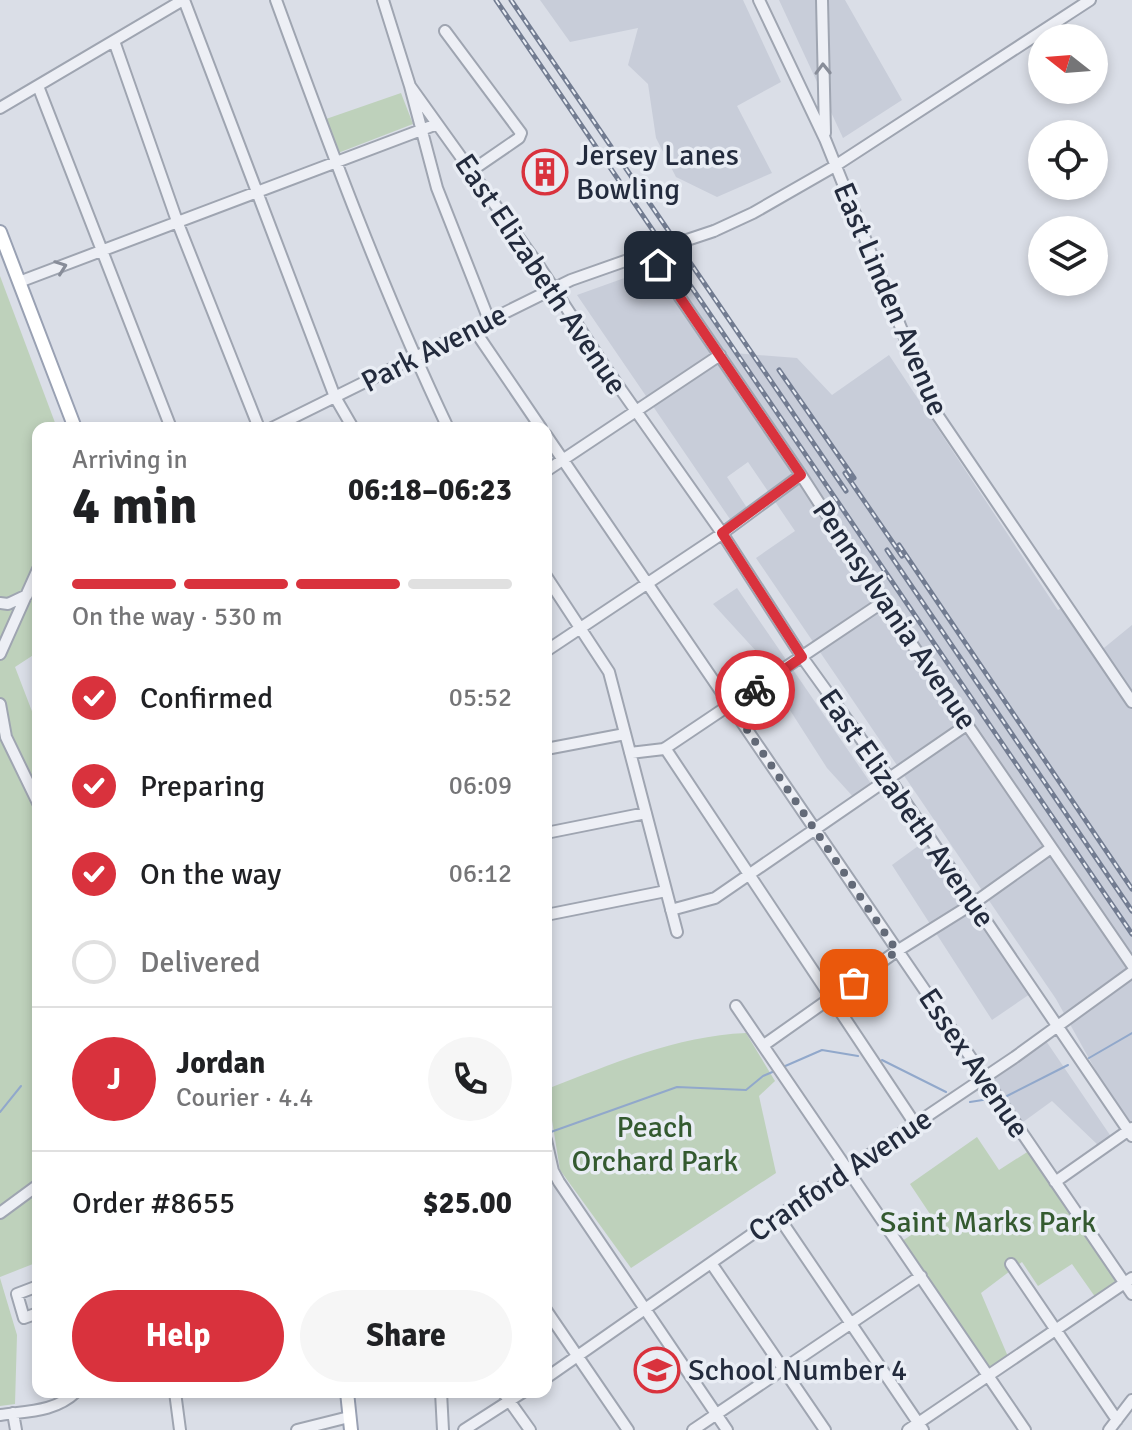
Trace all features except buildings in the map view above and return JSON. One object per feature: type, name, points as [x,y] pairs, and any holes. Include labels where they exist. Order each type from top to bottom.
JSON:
[{"type":"main road","points":[[0,232],[73,422]]},
{"type":"main road","points":[[348,1398],[350,1423]]},
{"type":"street","points":[[0,108],[183,0],[335,397],[350,422]]},
{"type":"street","points":[[276,0],[335,163],[415,358],[445,422]]},
{"type":"street","points":[[383,0],[437,188],[489,320]]},
{"type":"street","name":"East Linden Avenue","points":[[759,0],[825,139],[934,410],[1132,702]]},
{"type":"street","points":[[822,0],[825,139]]},
{"type":"street","name":"Park Avenue","points":[[284,422],[571,280],[714,231],[753,213],[835,166],[1090,0]]},
{"type":"street","points":[[445,31],[521,133],[519,138],[471,171]]},
{"type":"street","points":[[114,41],[177,221],[257,422]]},
{"type":"street","points":[[38,86],[169,422]]},
{"type":"street","name":"East Elizabeth Avenue","points":[[410,86],[539,266],[635,411],[722,533],[802,657],[889,778],[1131,1132]]},
{"type":"street","points":[[19,282],[437,124]]},
{"type":"street","name":"Pennsylvania Avenue","points":[[658,265],[883,602],[1132,965]]},
{"type":"street","points":[[473,328],[537,422]]},
{"type":"street","points":[[552,467],[720,355]]},
{"type":"street","name":"Essex Avenue","points":[[552,444],[1055,1182],[1128,1281],[1132,1294]]},
{"type":"street","points":[[552,647],[722,533],[801,475]]},
{"type":"street","points":[[0,654],[32,583]]},
{"type":"street","points":[[552,585],[609,672],[677,932]]},
{"type":"street","points":[[0,603],[8,604],[27,595]]},
{"type":"street","points":[[630,753],[665,748],[883,602]]},
{"type":"street","points":[[0,704],[6,737],[32,791]]},
{"type":"street","points":[[671,910],[715,898],[968,724]]},
{"type":"street","points":[[552,748],[625,734]]},
{"type":"street","points":[[665,748],[915,1124]]},
{"type":"street","points":[[552,832],[646,813]]},
{"type":"street","points":[[764,1045],[1051,848]]},
{"type":"street","points":[[552,914],[666,891]]},
{"type":"street","name":"Cranford Avenue","points":[[552,1374],[778,1216],[1058,1027],[1132,972]]},
{"type":"street","points":[[736,1006],[1025,1430]]},
{"type":"street","points":[[1055,1182],[1131,1132]]},
{"type":"street","points":[[552,1167],[559,1182],[727,1430]]},
{"type":"street","points":[[0,1213],[32,1189]]},
{"type":"street","points":[[778,1216],[920,1426]]},
{"type":"street","points":[[711,1263],[825,1430]]},
{"type":"street","points":[[1011,1264],[1117,1420]]},
{"type":"street","points":[[693,1430],[921,1276]]},
{"type":"street","points":[[908,1430],[920,1426],[1128,1281]]},
{"type":"street","points":[[32,1288],[17,1294],[24,1318],[32,1315]]},
{"type":"street","points":[[552,1319],[628,1430]]},
{"type":"street","points":[[0,1415],[52,1408],[69,1398]]},
{"type":"street","points":[[176,1398],[180,1430]]},
{"type":"street","points":[[441,1398],[443,1430]]},
{"type":"street","points":[[464,1430],[504,1398]]},
{"type":"street","points":[[507,1398],[530,1430]]},
{"type":"street","points":[[1109,1430],[1132,1400]]},
{"type":"street","points":[[13,1413],[16,1430]]},
{"type":"street","points":[[297,1430],[350,1423]]},
{"type":"shaded area","points":[[540,0],[743,0],[781,82],[737,106],[772,173],[717,197],[676,177],[656,138],[648,84],[628,65],[638,28],[570,42]]},
{"type":"shaded area","points":[[779,0],[845,0],[902,100],[843,138]]},
{"type":"shaded area","points":[[672,261],[734,353],[797,358],[832,395],[889,355],[1058,610],[1067,605],[1099,652],[1132,625],[1132,1136],[1056,999],[756,558],[795,531],[748,462],[727,477],[749,511],[732,522],[577,295]]},
{"type":"shaded area","points":[[737,588],[874,788],[856,800],[827,768],[770,679],[777,674],[713,604]]},
{"type":"shaded area","points":[[925,841],[1030,994],[992,1020],[892,865]]},
{"type":"shaded area","points":[[1042,1035],[1112,1138],[1100,1147],[1052,1101],[1019,1125],[985,1076]]},
{"type":"green space","points":[[401,93],[413,124],[338,153],[326,119]]},
{"type":"green space","points":[[0,276],[55,422],[32,422],[32,656],[15,667],[32,711],[32,1264],[0,1277]]},
{"type":"green space","name":"Peach Orchard Park","points":[[746,1033],[775,1081],[759,1096],[776,1173],[631,1268],[560,1170],[552,1120],[552,1087],[669,1045]]},
{"type":"green space","name":"Saint Marks Park","points":[[977,1137],[999,1170],[1035,1147],[1128,1281],[1098,1301],[1072,1264],[1038,1286],[1022,1262],[981,1293],[1009,1359],[987,1374],[899,1243],[934,1220],[910,1184]]},
{"type":"green space","points":[[0,1278],[17,1335],[15,1404],[0,1406]]},
{"type":"waterway","points":[[1089,1058],[1132,1033]]},
{"type":"waterway","points":[[783,1067],[822,1050],[858,1056]]},
{"type":"waterway","points":[[882,1060],[946,1092]]},
{"type":"waterway","points":[[1007,1096],[1068,1065]]},
{"type":"waterway","points":[[552,1132],[677,1087],[746,1090],[763,1076],[777,1070]]},
{"type":"waterway","points":[[0,1112],[21,1086]]},
{"type":"waterway","points":[[970,1102],[989,1099]]},
{"type":"railway","points":[[496,0],[1132,934]]},
{"type":"railway","points":[[511,0],[846,491]]},
{"type":"railway","points":[[779,370],[854,478]]},
{"type":"railway","points":[[845,473],[902,556]]},
{"type":"railway","points":[[899,545],[1132,889]]},
{"type":"railway","points":[[887,550],[1132,911]]},
{"type":"way so far","points":[[755,690],[731,706],[897,951],[854,983]]},
{"type":"place","name":"Jersey Lanes Bowling","points":[[545,172]]},
{"type":"place","name":"School Number 4","points":[[657,1370]]},
{"type":"route","points":[[658,265],[801,475],[722,533],[802,657],[755,690]]}]
